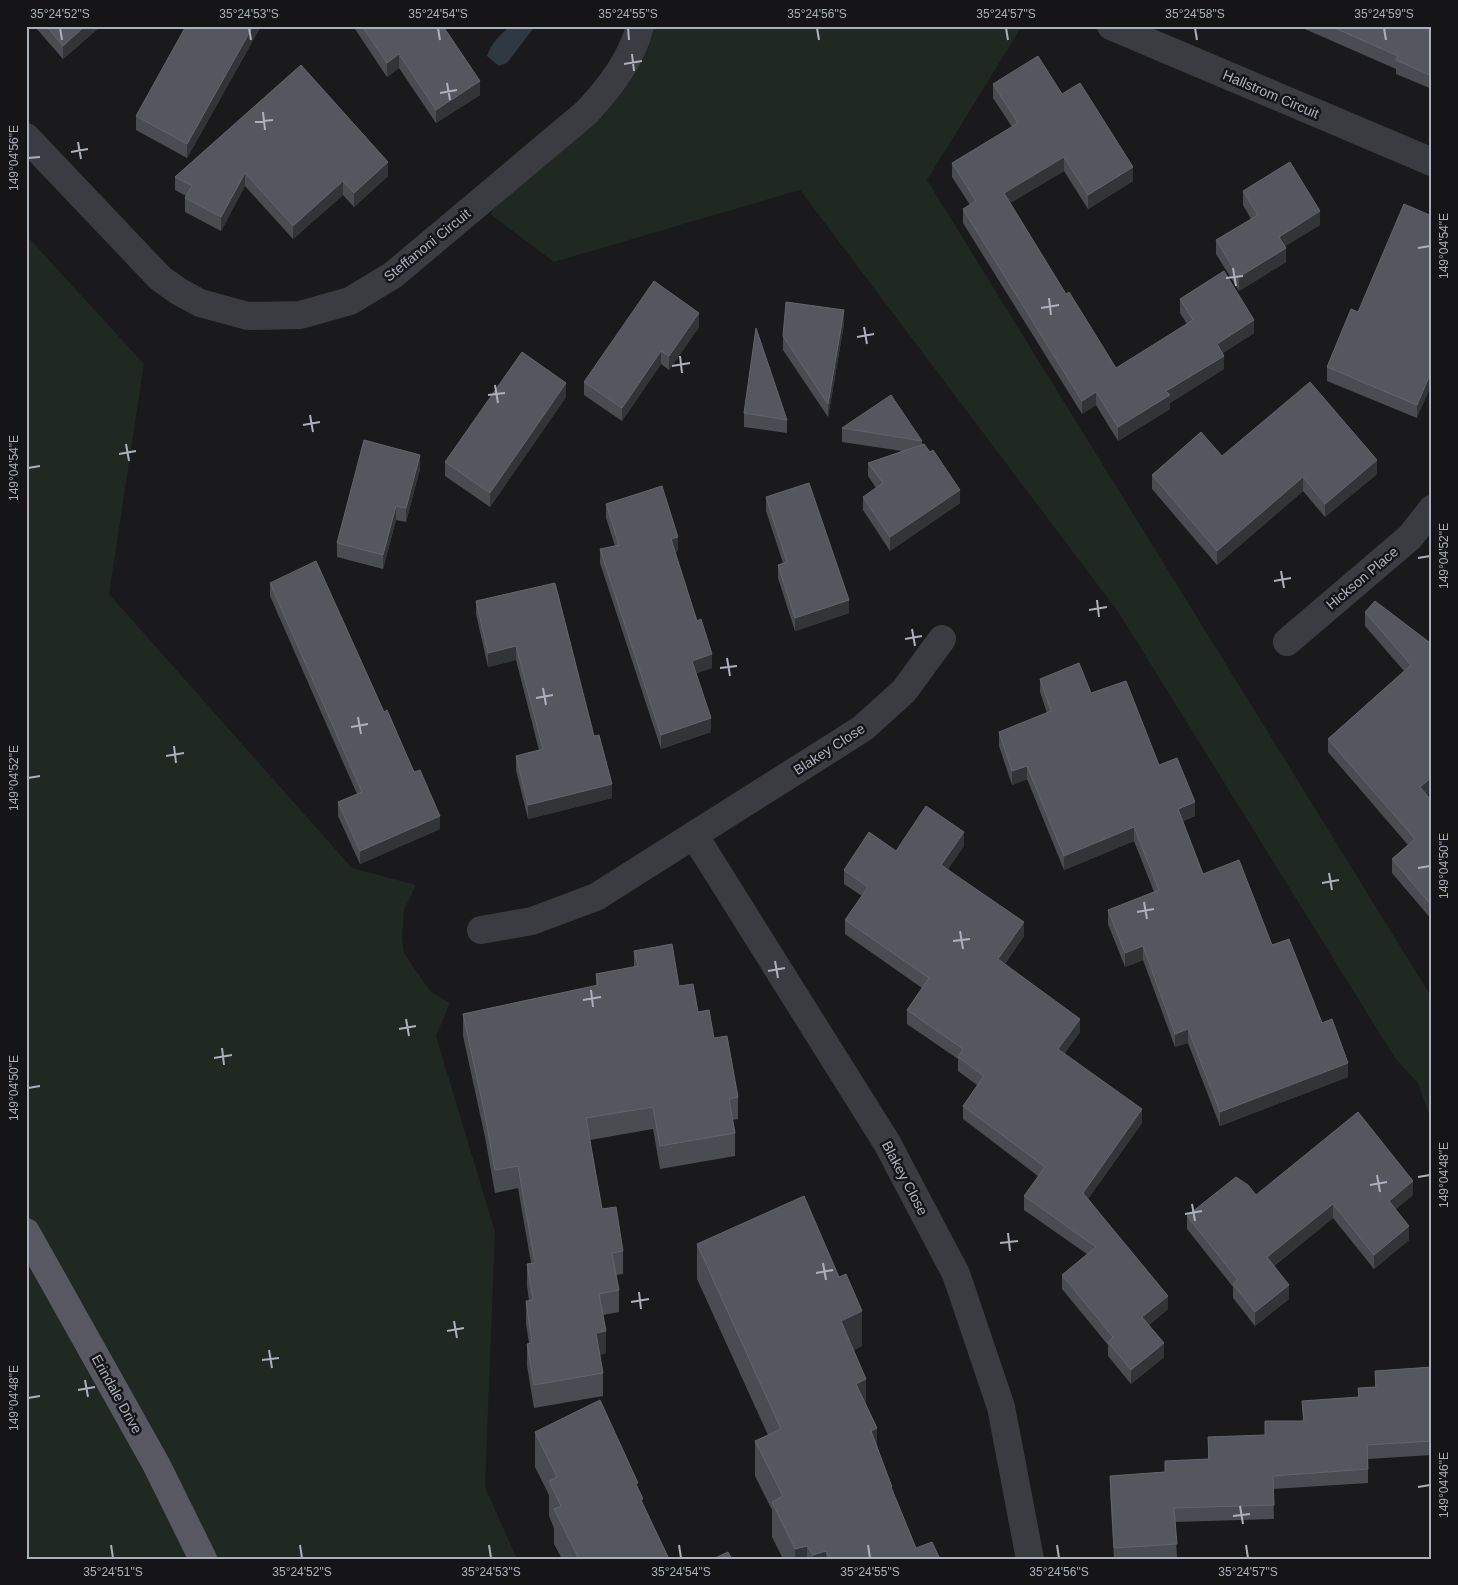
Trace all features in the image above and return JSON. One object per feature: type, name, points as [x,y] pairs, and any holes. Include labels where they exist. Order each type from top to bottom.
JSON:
[{"type":"main road","name":"Erindale Drive","points":[[26,1232],[156,1464],[203,1559]]},
{"type":"street","name":"Steffanoni Circuit","points":[[26,137],[160,278],[178,291],[200,303],[248,316],[300,315],[350,301],[393,275],[587,112],[607,90],[637,41],[640,26]]},
{"type":"street","name":"Hallstrom Circuit","points":[[1111,26],[1432,162]]},
{"type":"street","name":"Hickson Place","points":[[1287,642],[1410,537],[1432,508]]},
{"type":"street","name":"Blakey Close","points":[[481,930],[532,921],[596,897],[863,728],[904,691],[942,639]]},
{"type":"street","name":"Blakey Close","points":[[694,835],[888,1143],[956,1274],[1002,1407],[1030,1559]]},
{"type":"shaded area","points":[[512,26],[535,26],[507,63],[499,66],[487,56],[497,39]]},
{"type":"shaded area","points":[[640,26],[1022,26],[927,180],[1432,998],[1432,1123],[1418,1083],[1395,1058],[1119,613],[800,190],[554,262],[490,214]]},
{"type":"shaded area","points":[[26,235],[144,364],[109,594],[352,868],[416,885],[404,910],[402,937],[404,953],[430,991],[450,1003],[436,1036],[495,1232],[485,1487],[517,1559],[26,1559]]},
{"type":"building","points":[[46,26],[85,26],[63,46]]},
{"type":"building","points":[[186,26],[253,26],[187,144],[136,116]]},
{"type":"building","points":[[362,26],[443,26],[480,81],[436,110],[399,54],[387,63]]},
{"type":"building","points":[[1330,26],[1432,26],[1432,76],[1396,60],[1398,56]]},
{"type":"building","points":[[1038,56],[1062,94],[1080,83],[1133,167],[1088,195],[1064,157],[1004,193],[1066,294],[1069,292],[1116,368],[1193,320],[1180,299],[1224,271],[1254,320],[1217,344],[1224,356],[1166,391],[1170,395],[1118,427],[1096,392],[1082,401],[963,209],[976,201],[952,163],[1018,123],[993,84]]},
{"type":"building","points":[[301,65],[388,162],[354,193],[343,181],[293,226],[245,173],[221,217],[185,198],[192,186],[175,177]]},
{"type":"building","points":[[1290,162],[1320,211],[1279,237],[1286,248],[1239,277],[1216,240],[1258,215],[1243,191]]},
{"type":"building","points":[[1404,204],[1432,216],[1432,370],[1417,405],[1327,367],[1351,309],[1358,312]]},
{"type":"building","points":[[654,281],[699,313],[669,356],[661,351],[622,408],[584,382]]},
{"type":"building","points":[[786,302],[844,310],[828,404],[783,336]]},
{"type":"building","points":[[756,328],[787,420],[744,413]]},
{"type":"building","points":[[522,352],[566,383],[490,493],[445,462]]},
{"type":"building","points":[[1310,382],[1377,460],[1325,504],[1303,477],[1217,551],[1152,475],[1201,432],[1222,456]]},
{"type":"building","points":[[891,395],[922,441],[842,428]]},
{"type":"building","points":[[364,440],[420,455],[406,508],[396,506],[383,555],[337,543]]},
{"type":"building","points":[[924,444],[930,452],[933,450],[960,490],[890,537],[863,497],[883,483],[868,463]]},
{"type":"building","points":[[809,483],[849,600],[795,618],[778,565],[787,562],[766,497]]},
{"type":"building","points":[[662,486],[678,537],[671,539],[697,621],[701,619],[712,654],[692,661],[711,718],[661,735],[600,549],[619,545],[606,504]]},
{"type":"building","points":[[316,561],[384,712],[387,710],[414,772],[420,770],[440,816],[360,851],[338,802],[362,792],[270,583]]},
{"type":"building","points":[[555,583],[594,736],[599,735],[612,784],[528,805],[516,756],[543,749],[516,646],[488,653],[476,601]]},
{"type":"building","points":[[1375,601],[1429,642],[1432,637],[1432,777],[1420,787],[1432,801],[1432,906],[1392,859],[1415,839],[1328,739],[1411,665],[1365,612]]},
{"type":"building","points":[[1079,663],[1091,693],[1126,681],[1159,765],[1177,758],[1195,802],[1178,809],[1203,874],[1239,860],[1272,945],[1289,939],[1322,1023],[1332,1019],[1348,1063],[1220,1112],[1188,1029],[1175,1034],[1143,946],[1125,953],[1108,910],[1159,890],[1134,827],[1064,856],[1027,766],[1012,771],[999,732],[1051,711],[1040,679]]},
{"type":"building","points":[[926,806],[964,832],[941,865],[1024,922],[998,959],[1080,1019],[1058,1049],[1142,1109],[1083,1193],[1168,1296],[1142,1317],[1164,1343],[1131,1370],[1108,1342],[1113,1337],[1062,1275],[1096,1247],[1024,1196],[1045,1167],[963,1106],[984,1076],[958,1057],[963,1049],[907,1010],[929,978],[845,920],[868,887],[844,870],[869,832],[896,851]]},
{"type":"building","points":[[672,944],[679,986],[693,984],[698,1012],[709,1010],[714,1038],[727,1036],[738,1097],[729,1099],[735,1133],[660,1146],[653,1107],[586,1118],[602,1209],[616,1207],[623,1251],[612,1253],[619,1290],[599,1294],[606,1331],[596,1333],[603,1373],[534,1385],[527,1344],[532,1343],[526,1301],[533,1300],[527,1264],[535,1263],[518,1166],[495,1170],[463,1014],[598,985],[596,974],[638,966],[634,951]]},
{"type":"building","points":[[1358,1112],[1413,1181],[1389,1201],[1409,1226],[1374,1255],[1333,1204],[1267,1257],[1289,1285],[1255,1312],[1233,1284],[1238,1280],[1187,1216],[1236,1177],[1248,1185],[1256,1195]]},
{"type":"building","points":[[804,1196],[839,1277],[846,1274],[862,1311],[841,1321],[866,1379],[856,1384],[877,1428],[871,1431],[891,1487],[916,1548],[932,1542],[940,1559],[830,1559],[826,1551],[813,1555],[807,1546],[795,1549],[772,1502],[783,1496],[755,1441],[781,1429],[697,1244]]},
{"type":"building","points":[[1432,1367],[1432,1441],[1367,1445],[1368,1469],[1273,1476],[1274,1505],[1174,1508],[1177,1544],[1114,1548],[1110,1476],[1165,1472],[1165,1461],[1209,1459],[1208,1437],[1265,1435],[1265,1421],[1304,1421],[1302,1401],[1359,1397],[1358,1388],[1376,1387],[1375,1371]]},
{"type":"building","points":[[600,1400],[638,1483],[636,1484],[643,1499],[641,1500],[669,1559],[579,1559],[554,1509],[561,1506],[549,1481],[557,1477],[535,1432]]},
{"type":"building","points":[[728,1552],[732,1559],[713,1559]]}]
